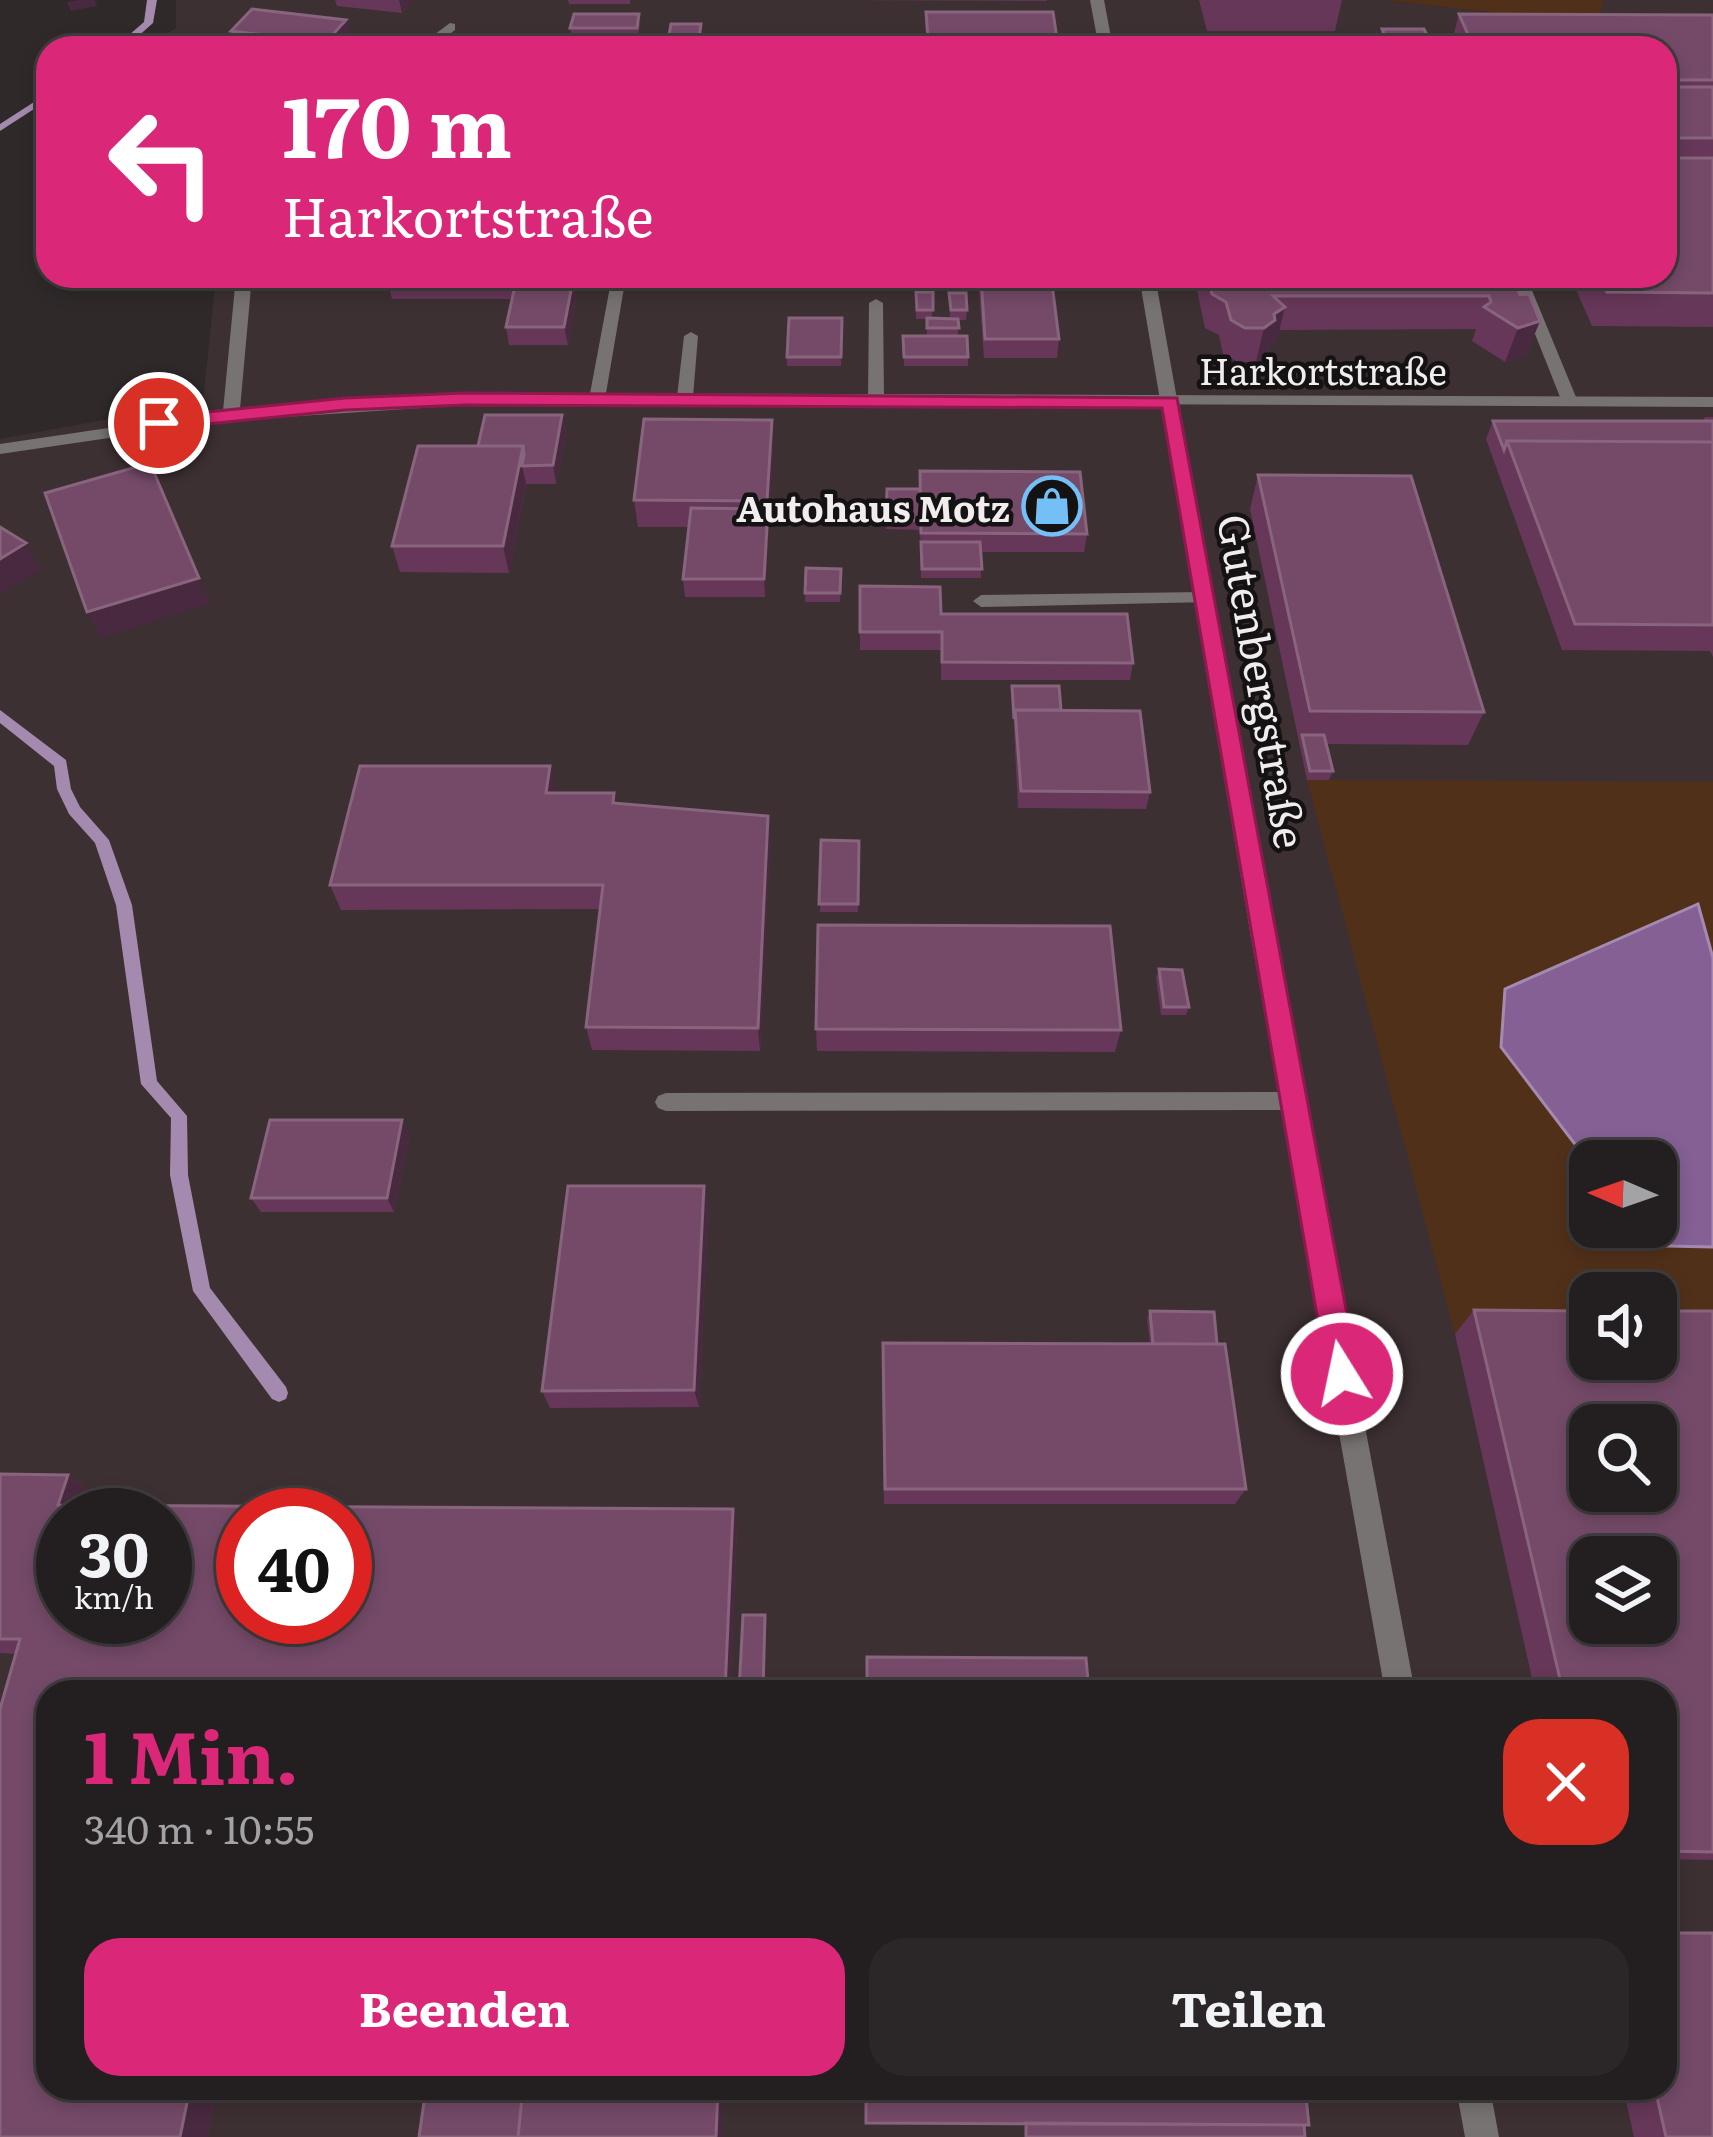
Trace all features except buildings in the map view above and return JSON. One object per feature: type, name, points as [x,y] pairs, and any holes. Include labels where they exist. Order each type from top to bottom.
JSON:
[{"type":"street","points":[[1097,0],[1104,36]]},
{"type":"street","points":[[438,36],[450,27]]},
{"type":"street","points":[[231,413],[243,288]]},
{"type":"street","name":"Gutenbergstraße","points":[[1149,288],[1398,1680]]},
{"type":"street","name":"Harkortstraße","points":[[0,449],[231,413],[465,399],[1713,402]]},
{"type":"street","points":[[1475,2100],[1482,2137]]},
{"type":"lane","points":[[597,398],[617,288]]},
{"type":"lane","points":[[1524,288],[1570,402]]},
{"type":"lane","points":[[876,399],[877,303]]},
{"type":"lane","points":[[685,397],[691,336]]},
{"type":"lane","points":[[981,601],[1204,598]]},
{"type":"lane","points":[[666,1102],[1292,1101]]},
{"type":"shaded area","points":[[176,0],[1384,0],[1597,25],[1603,0],[1713,0],[1713,2137],[0,2137],[0,439],[203,402],[215,288],[1677,288],[1677,36],[164,36],[176,28]]},
{"type":"shaded area","points":[[1384,0],[1603,0],[1598,25]]},
{"type":"shaded area","points":[[1307,780],[1713,782],[1713,1335],[1677,1335],[1677,1272],[1569,1272],[1569,1334],[1455,1334]]},
{"type":"shaded area","points":[[1698,904],[1713,958],[1713,1247],[1677,1246],[1677,1140],[1572,1140],[1501,1047],[1505,989]]},
{"type":"waterway","points":[[133,36],[148,23],[152,0]]},
{"type":"waterway","points":[[0,128],[36,104]]},
{"type":"waterway","points":[[0,715],[61,764],[64,789],[74,810],[102,840],[124,905],[149,1084],[179,1116],[179,1175],[202,1291],[279,1393]]},
{"type":"place","name":"Autohaus Motz","points":[[1052,506]]},
{"type":"route","points":[[159,423],[345,404],[465,399],[1170,402],[1342,1374]]}]
